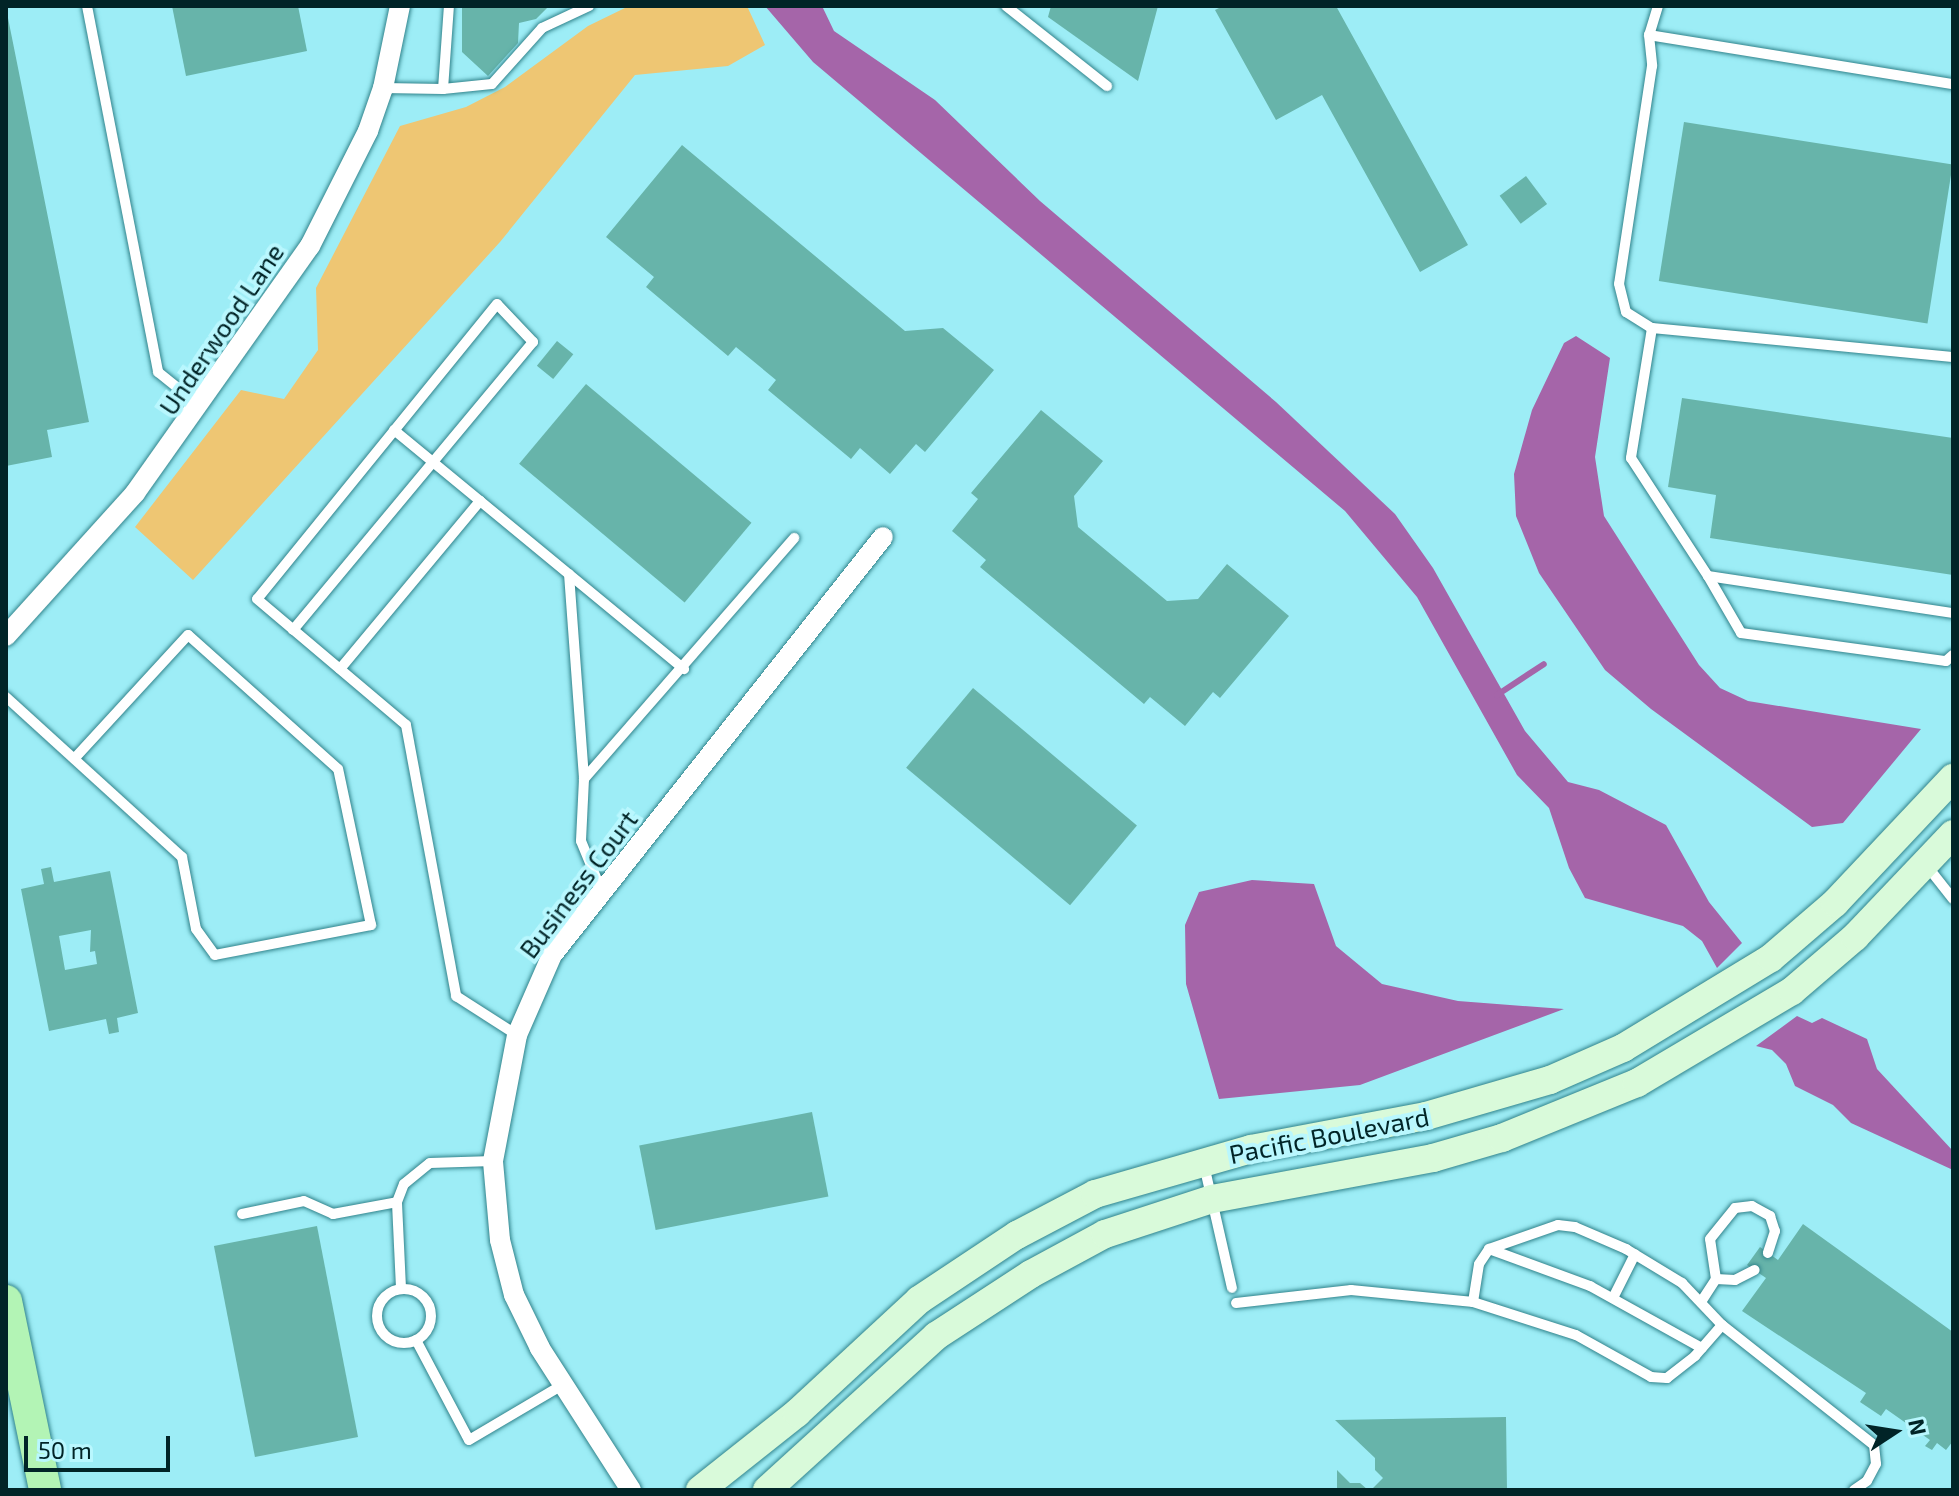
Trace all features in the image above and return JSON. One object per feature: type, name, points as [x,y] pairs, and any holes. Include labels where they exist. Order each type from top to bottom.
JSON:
[{"type":"main road","name":"Pacific Boulevard","points":[[700,1490],[797,1413],[877,1333],[966,1267],[1095,1194],[1203,1161],[1426,1116],[1550,1080],[1623,1048],[1714,996],[1771,958],[1835,903],[1953,778]]},
{"type":"main road","name":"Pacific Boulevard","points":[[767,1490],[896,1368],[982,1304],[1105,1234],[1212,1199],[1433,1158],[1502,1138],[1637,1083],[1792,991],[1855,937],[1953,834]]},
{"type":"main road","points":[[6,1301],[45,1490]]},
{"type":"street","name":"Underwood Lane","points":[[6,636],[135,493],[201,406],[310,246],[352,169],[383,88],[400,6]]},
{"type":"street","name":"Business Court","points":[[631,1490],[564,1384],[514,1295],[500,1240],[493,1161],[517,1035],[552,955],[883,537]]},
{"type":"lane","points":[[87,6],[158,372],[201,406]]},
{"type":"lane","points":[[443,89],[449,6]]},
{"type":"lane","points":[[383,88],[443,89],[492,84],[542,28],[589,6]]},
{"type":"lane","points":[[1006,6],[1107,86]]},
{"type":"lane","points":[[1658,6],[1649,35],[1652,66],[1619,284],[1626,312],[1652,328],[1953,357]]},
{"type":"lane","points":[[1649,35],[1953,84]]},
{"type":"lane","points":[[293,630],[533,342],[497,304],[257,599],[293,630],[406,725],[456,996],[517,1035]]},
{"type":"lane","points":[[1652,328],[1631,458],[1644,486],[1708,576],[1741,633],[1946,661],[1953,655]]},
{"type":"lane","points":[[394,430],[684,669]]},
{"type":"lane","points":[[340,669],[480,501]]},
{"type":"lane","points":[[584,779],[684,669],[794,538]]},
{"type":"lane","points":[[569,574],[584,779],[581,841],[602,892]]},
{"type":"lane","points":[[1708,576],[1953,613]]},
{"type":"lane","points":[[6,697],[74,759],[182,857],[196,929],[215,955],[371,925],[338,769],[188,635],[74,759]]},
{"type":"lane","points":[[1926,864],[1953,899]]},
{"type":"lane","points":[[401,1288],[397,1202],[404,1184],[430,1163],[493,1161]]},
{"type":"lane","points":[[1203,1161],[1232,1288]]},
{"type":"lane","points":[[242,1214],[304,1201],[333,1214],[397,1202]]},
{"type":"lane","points":[[1701,1302],[1716,1279],[1710,1239],[1735,1208],[1752,1206],[1770,1216],[1775,1231],[1768,1253]]},
{"type":"lane","points":[[1473,1302],[1479,1264],[1489,1249],[1558,1225],[1575,1227],[1635,1254],[1682,1283],[1722,1325],[1874,1445],[1876,1464],[1867,1481],[1854,1490]]},
{"type":"lane","points":[[1489,1249],[1613,1298],[1702,1348]]},
{"type":"lane","points":[[1613,1298],[1635,1254]]},
{"type":"lane","points":[[1716,1279],[1735,1280],[1755,1270]]},
{"type":"lane","points":[[401,1288],[422,1295],[432,1312],[429,1329],[416,1340],[390,1340],[377,1322],[383,1297],[401,1288]]},
{"type":"lane","points":[[1236,1303],[1351,1290],[1473,1302],[1576,1335],[1651,1377],[1667,1378],[1702,1348],[1722,1325]]},
{"type":"lane","points":[[416,1340],[469,1440],[564,1384]]},
{"type":"shaded area","points":[[629,6],[747,6],[765,45],[728,66],[635,75],[500,242],[193,580],[135,527],[241,390],[284,399],[318,350],[316,288],[400,126],[466,107],[505,87],[588,26]]},
{"type":"shaded area","points":[[765,6],[822,6],[834,31],[935,100],[1040,201],[1276,402],[1395,514],[1433,568],[1525,731],[1568,782],[1599,790],[1666,825],[1709,902],[1742,943],[1717,968],[1702,941],[1683,926],[1585,898],[1569,868],[1549,808],[1517,775],[1417,597],[1345,511],[813,62]]},
{"type":"shaded area","points":[[1576,336],[1610,358],[1595,457],[1604,516],[1699,665],[1720,688],[1748,701],[1921,729],[1843,823],[1812,827],[1651,709],[1605,670],[1539,573],[1516,516],[1514,474],[1532,410],[1564,343]]},
{"type":"shaded area","points":[[1252,880],[1314,884],[1336,946],[1382,984],[1458,1001],[1564,1009],[1360,1085],[1219,1099],[1186,984],[1185,925],[1199,892]]},
{"type":"shaded area","points":[[1797,1016],[1812,1023],[1822,1018],[1867,1039],[1877,1069],[1953,1151],[1953,1170],[1851,1123],[1833,1105],[1795,1086],[1786,1064],[1772,1050],[1756,1046]]},
{"type":"building","points":[[172,6],[298,6],[307,51],[186,76]]},
{"type":"building","points":[[462,6],[549,6],[536,19],[519,23],[518,43],[488,76],[462,52]]},
{"type":"building","points":[[1051,6],[1158,6],[1138,81],[1048,17]]},
{"type":"building","points":[[1223,6],[1336,6],[1468,245],[1420,272],[1322,95],[1276,120],[1215,10]]},
{"type":"building","points":[[6,8],[89,422],[47,430],[52,457],[6,466]]},
{"type":"building","points":[[1684,122],[1953,165],[1927,324],[1659,281]]},
{"type":"building","points":[[682,145],[905,331],[943,328],[994,370],[925,452],[916,444],[890,474],[860,448],[851,459],[768,390],[776,380],[736,347],[728,356],[646,287],[654,277],[606,237]]},
{"type":"building","points":[[1526,176],[1547,204],[1521,224],[1500,196]]},
{"type":"building","points":[[557,341],[573,354],[553,379],[537,366]]},
{"type":"building","points":[[586,384],[751,523],[685,603],[519,464]]},
{"type":"building","points":[[1682,398],[1953,438],[1953,575],[1710,538],[1716,495],[1668,487]]},
{"type":"building","points":[[1041,410],[1103,461],[1074,496],[1078,527],[1167,601],[1198,599],[1227,564],[1289,616],[1220,698],[1213,692],[1185,726],[1150,697],[1144,704],[980,567],[986,560],[952,531],[978,499],[971,493]]},
{"type":"building","points":[[973,688],[1137,826],[1070,905],[906,768]]},
{"type":"building","points":[[51,867],[54,882],[110,871],[138,1013],[117,1018],[119,1032],[109,1034],[106,1019],[49,1031],[21,889],[44,884],[41,869]],"holes":[[[91,930],[90,952],[95,951],[97,964],[65,970],[59,936]]]},
{"type":"building","points":[[812,1112],[828,1196],[656,1230],[639,1146]]},
{"type":"building","points":[[1803,1224],[1953,1332],[1953,1441],[1946,1450],[1937,1443],[1932,1450],[1925,1446],[1930,1440],[1886,1409],[1881,1416],[1860,1402],[1866,1393],[1742,1311],[1766,1278],[1747,1265],[1760,1247],[1778,1260]]},
{"type":"building","points":[[317,1226],[358,1437],[255,1457],[214,1246]]},
{"type":"building","points":[[1506,1417],[1507,1490],[1371,1490],[1383,1478],[1375,1470],[1375,1458],[1335,1420]]},
{"type":"building","points":[[1337,1470],[1350,1483],[1360,1483],[1368,1490],[1337,1490]]},
{"type":"waterway","points":[[1497,695],[1544,664]]}]
